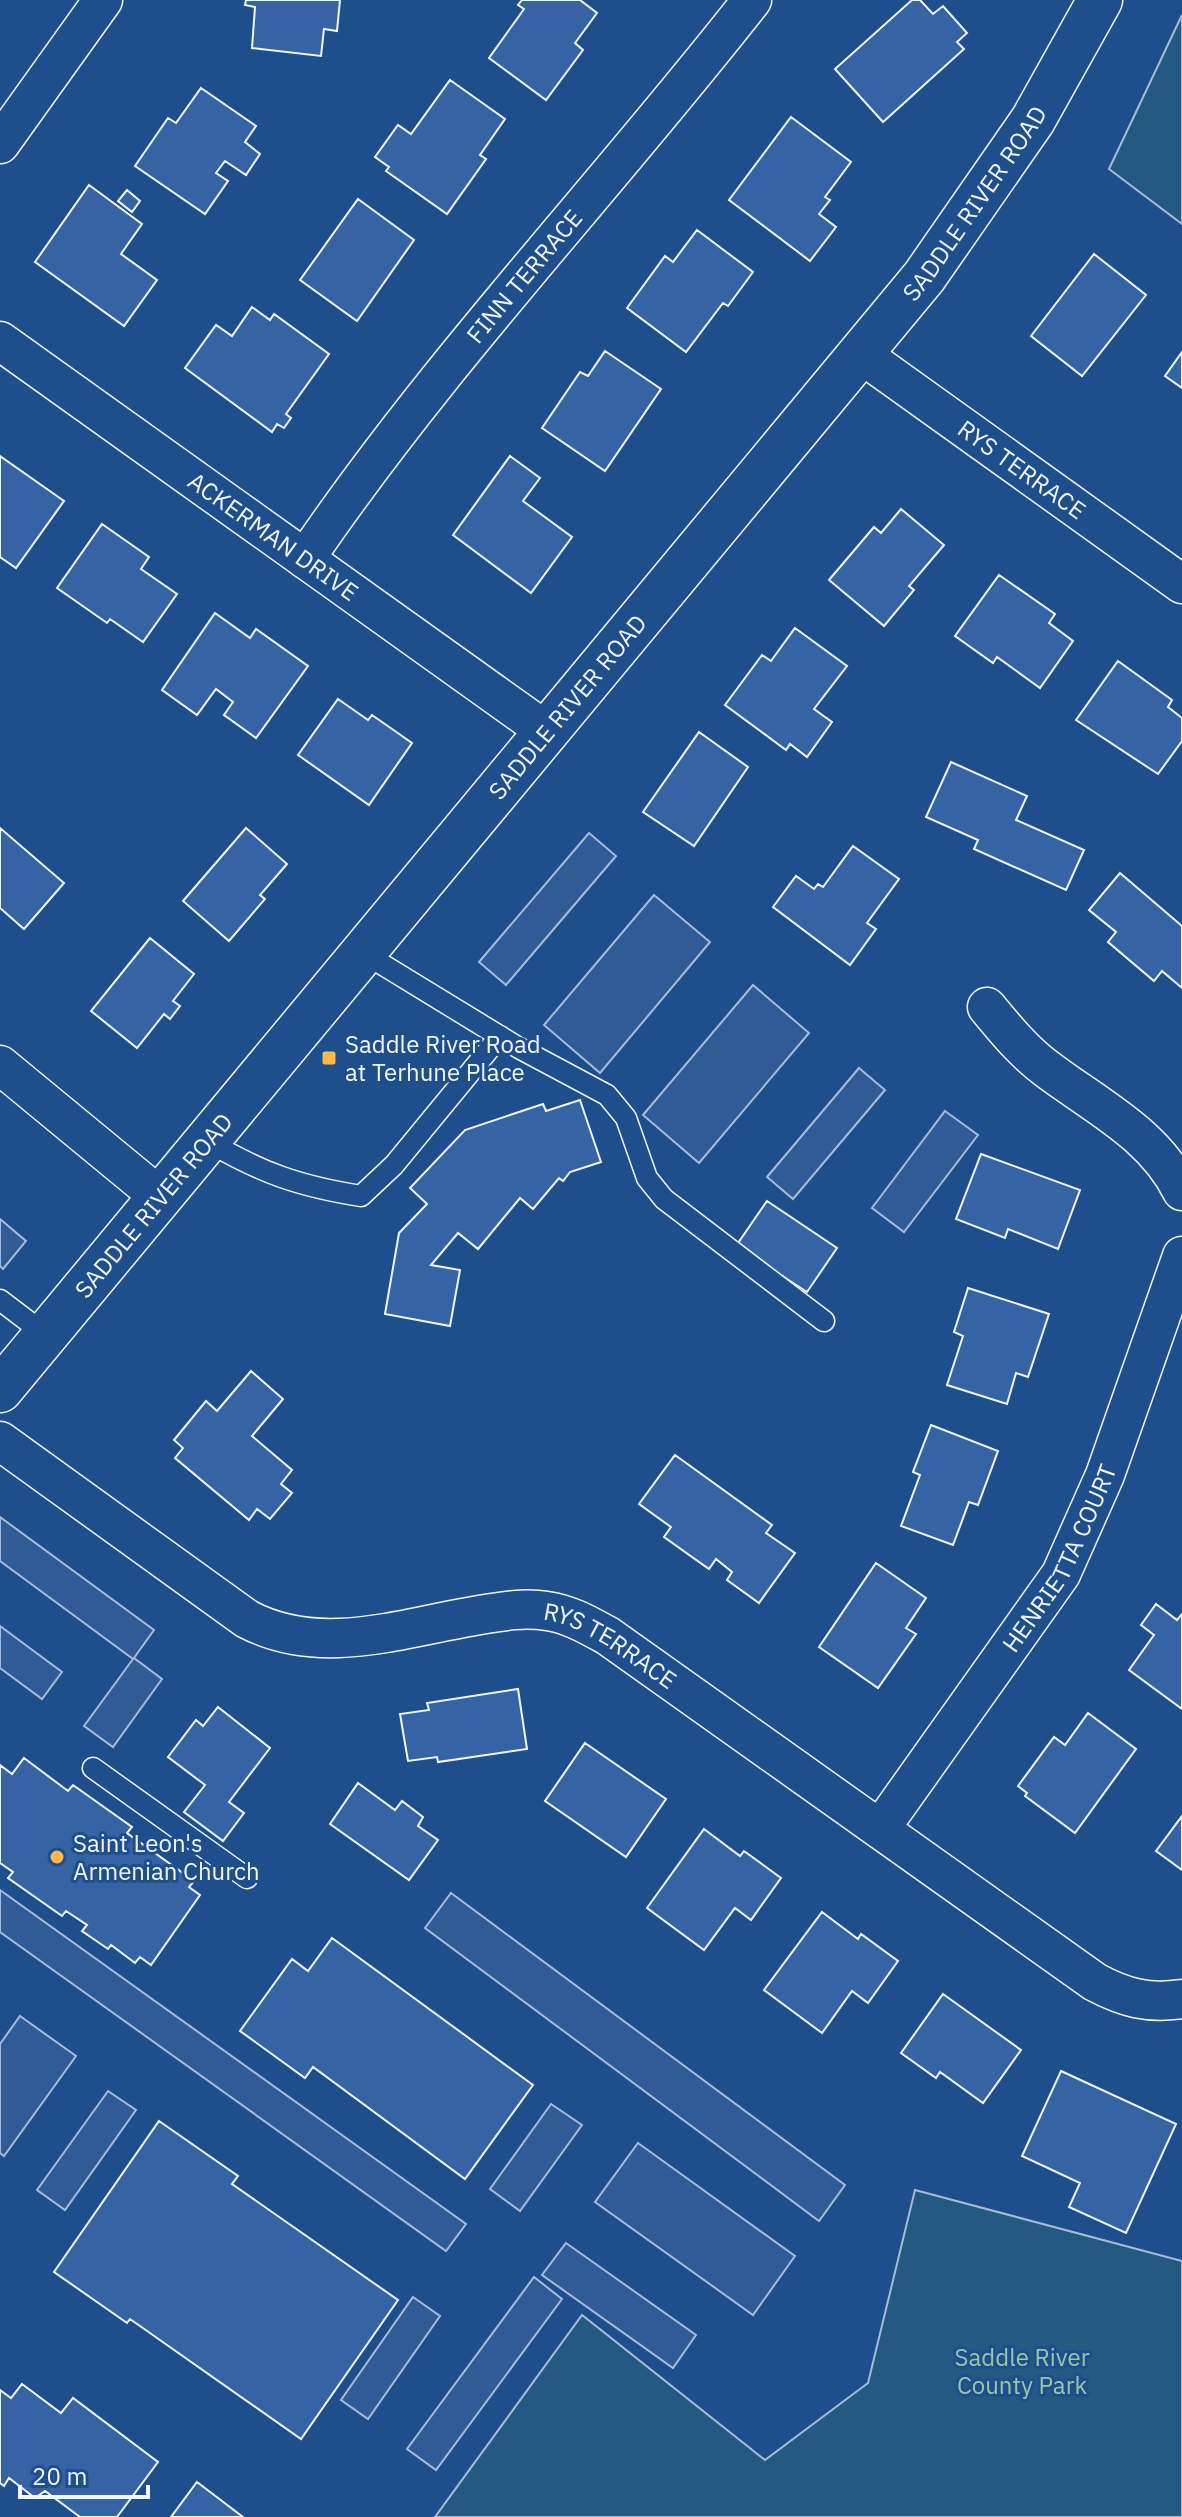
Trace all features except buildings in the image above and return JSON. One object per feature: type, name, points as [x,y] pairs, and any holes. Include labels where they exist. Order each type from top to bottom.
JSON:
[{"type":"main road","name":"SADDLE RIVER ROAD","points":[[0,1390],[861,354],[980,202],[1033,120],[1100,0]]},
{"type":"street","points":[[0,144],[103,0]]},
{"type":"street","name":"FINN TERRACE","points":[[305,559],[416,407],[752,0]]},
{"type":"street","name":"ACKERMAN DRIVE","points":[[0,341],[546,731]]},
{"type":"street","name":"RYS TERRACE","points":[[861,354],[1182,584]]},
{"type":"street","points":[[987,1007],[1013,1039],[1044,1067],[1149,1142],[1170,1166],[1182,1191]]},
{"type":"street","points":[[0,1065],[160,1197]]},
{"type":"street","name":"HENRIETTA COURT","points":[[880,1829],[1061,1574],[1105,1475],[1182,1256]]},
{"type":"street","name":"RYS TERRACE","points":[[0,1441],[247,1619],[274,1633],[310,1639],[343,1639],[516,1609],[547,1611],[577,1619],[608,1636],[1095,1982],[1123,1997],[1155,2003],[1182,1999]]},
{"type":"lane","points":[[362,952],[500,1036],[607,1095],[626,1118],[647,1178],[664,1199],[824,1321]]},
{"type":"lane","points":[[207,1141],[257,1170],[308,1187],[361,1196],[394,1165],[500,1036]]},
{"type":"lane","points":[[0,1300],[46,1335]]},
{"type":"lane","points":[[93,1768],[247,1878]]},
{"type":"green space","points":[[1182,15],[1182,224],[1109,169]]},
{"type":"green space","name":"Saddle River County Park","points":[[915,2190],[1182,2261],[1182,2517],[435,2517],[582,2315],[765,2460],[868,2383]]},
{"type":"shaded area","points":[[589,833],[616,856],[506,985],[479,962]]},
{"type":"shaded area","points":[[654,895],[710,942],[600,1073],[544,1025]]},
{"type":"shaded area","points":[[753,985],[809,1033],[699,1163],[643,1115]]},
{"type":"shaded area","points":[[859,1068],[885,1090],[793,1199],[767,1177]]},
{"type":"shaded area","points":[[945,1111],[978,1135],[904,1232],[872,1208]]},
{"type":"shaded area","points":[[0,1219],[26,1241],[3,1269],[0,1266]]},
{"type":"shaded area","points":[[0,1517],[154,1630],[134,1658],[162,1679],[113,1747],[84,1726],[133,1659],[0,1561]]},
{"type":"shaded area","points":[[0,1626],[62,1672],[42,1699],[0,1668]]},
{"type":"shaded area","points":[[0,1890],[466,2224],[446,2251],[0,1932]]},
{"type":"shaded area","points":[[451,1893],[845,2185],[819,2221],[425,1928]]},
{"type":"shaded area","points":[[20,2016],[76,2056],[4,2156],[0,2153],[0,2044]]},
{"type":"shaded area","points":[[108,2091],[136,2110],[65,2210],[37,2190]]},
{"type":"shaded area","points":[[551,2104],[582,2125],[520,2211],[490,2189]]},
{"type":"shaded area","points":[[638,2143],[795,2256],[753,2315],[595,2202]]},
{"type":"shaded area","points":[[566,2243],[696,2335],[673,2368],[542,2275]]},
{"type":"shaded area","points":[[534,2277],[562,2299],[436,2470],[407,2449]]},
{"type":"shaded area","points":[[413,2297],[440,2316],[368,2419],[341,2400]]},
{"type":"place","name":"Saddle River Road at Terhune Place","points":[[329,1058]]},
{"type":"place","name":"Saint Leon's Armenian Church","points":[[57,1857]]}]
